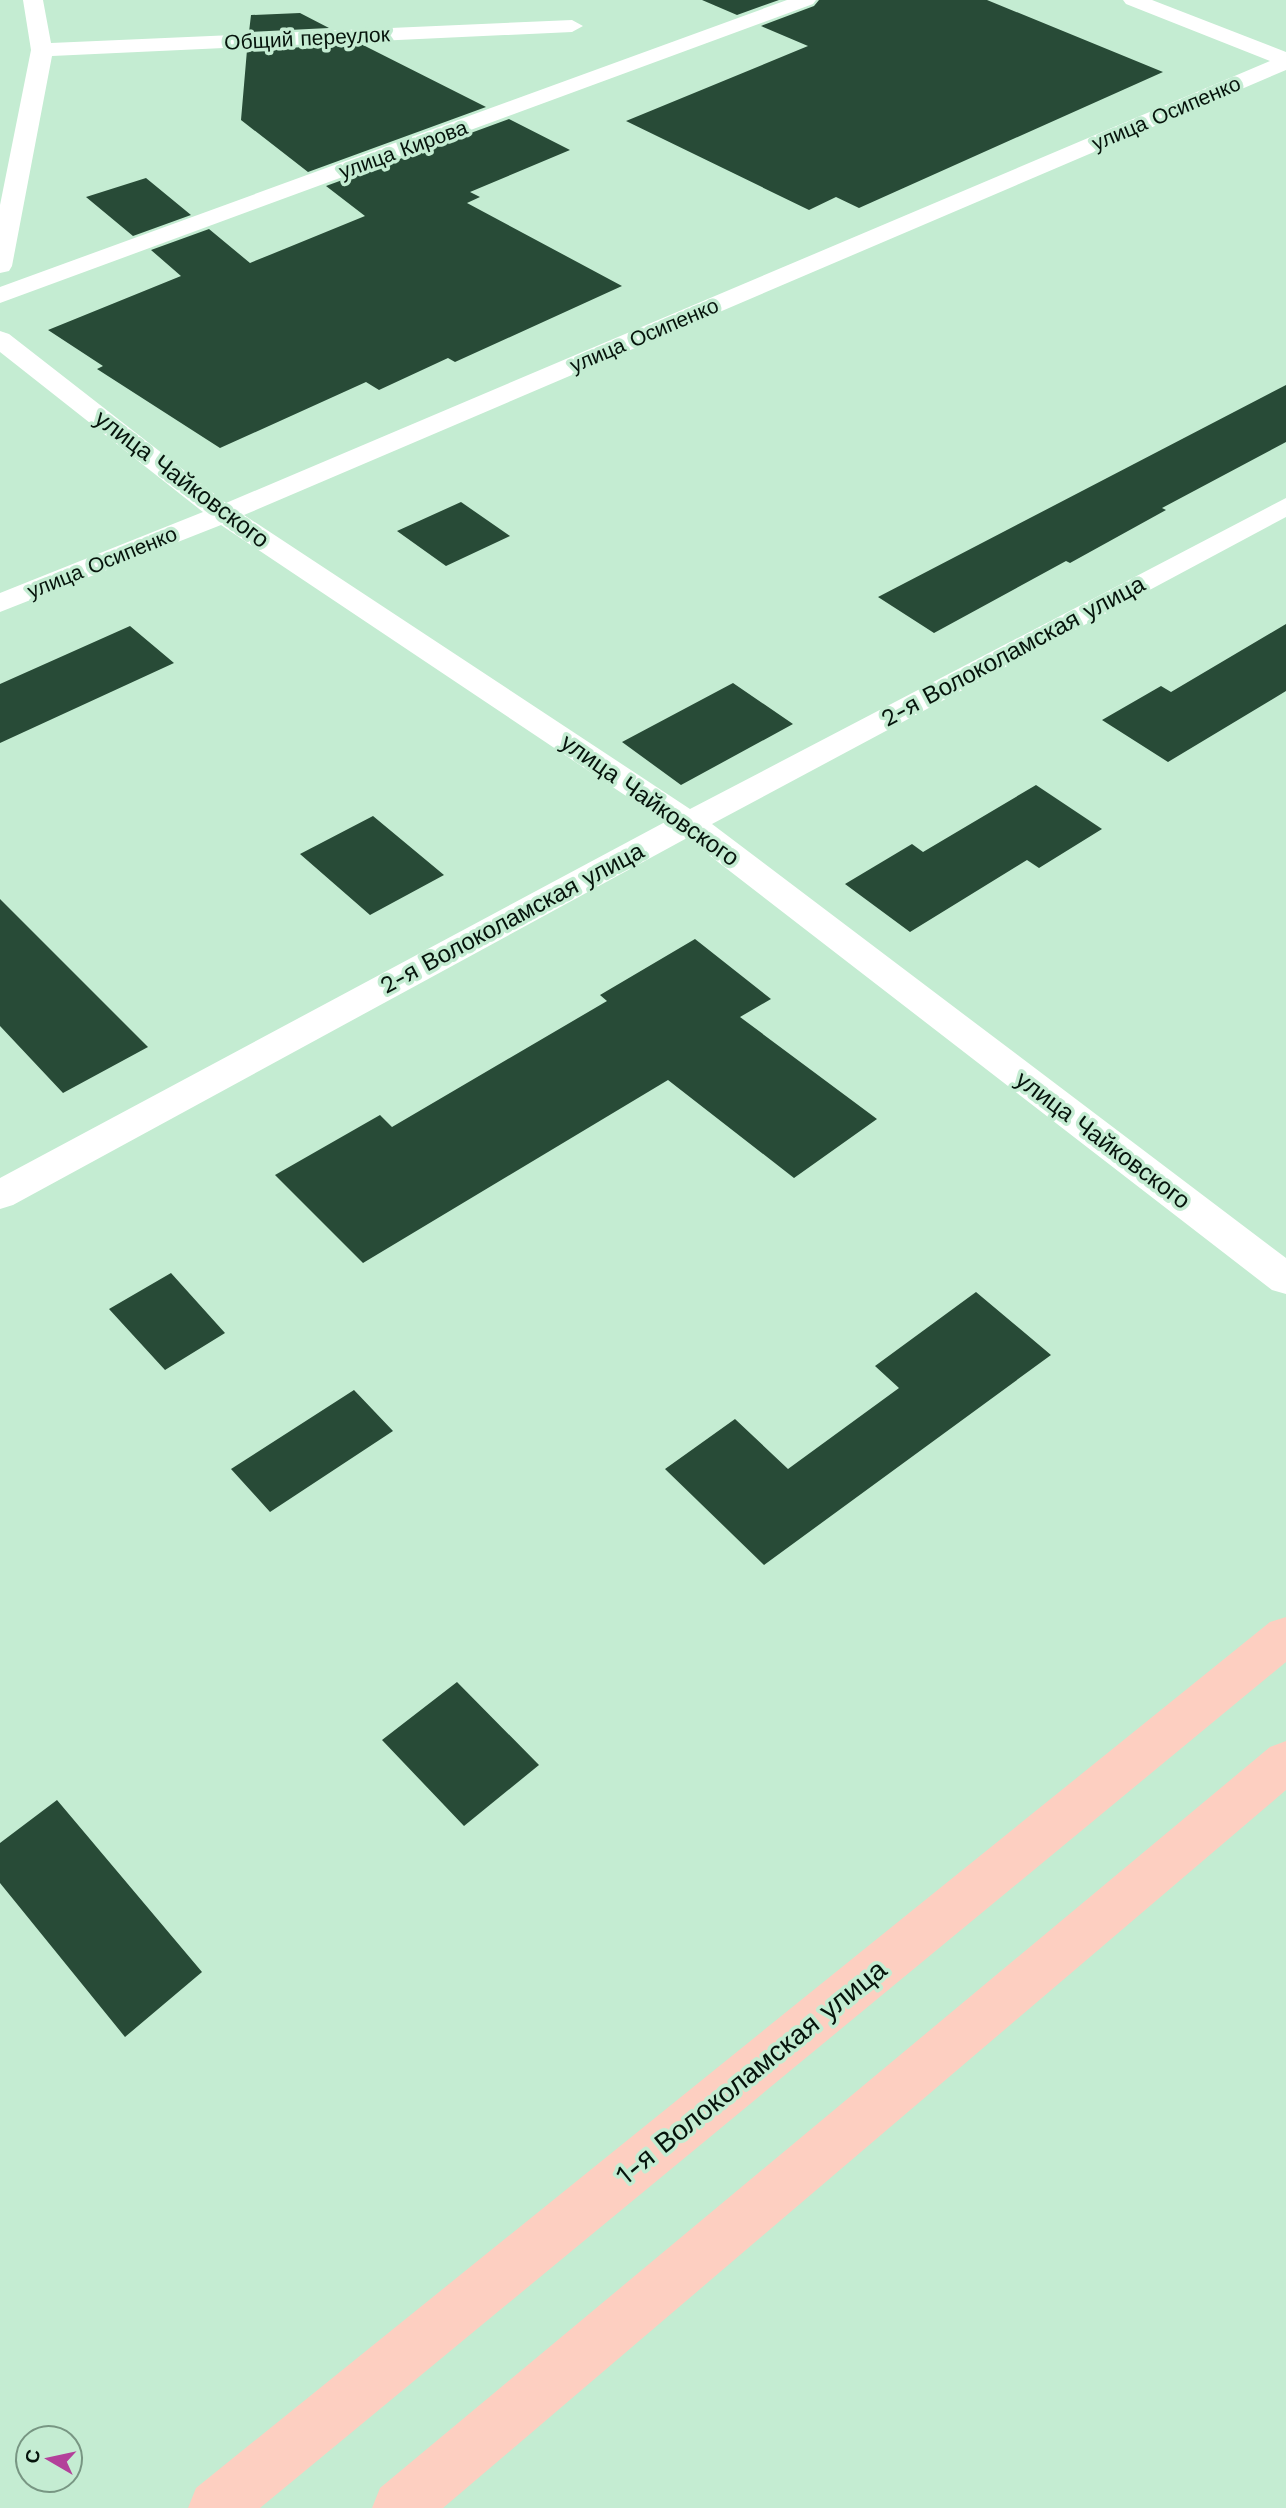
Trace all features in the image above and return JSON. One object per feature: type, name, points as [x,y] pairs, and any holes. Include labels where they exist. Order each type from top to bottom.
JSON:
[{"type":"main road","name":"1-я Волоколамская улица","points":[[216,2508],[1286,1636]]},
{"type":"main road","points":[[400,2508],[1286,1762]]},
{"type":"street","points":[[0,266],[42,50],[33,0]]},
{"type":"street","points":[[567,0],[581,64]]},
{"type":"street","name":"улица Кирова","points":[[0,296],[581,64],[806,0]]},
{"type":"street","points":[[1133,0],[1286,61]]},
{"type":"street","name":"Общий переулок","points":[[42,50],[572,26]]},
{"type":"street","name":"улица Осипенко","points":[[0,603],[222,514],[1286,61]]},
{"type":"street","name":"улица Чайковского","points":[[0,339],[222,514],[689,823],[1286,1279]]},
{"type":"street","name":"2-я Волоколамская улица","points":[[0,1195],[689,823],[1286,506]]},
{"type":"building","points":[[702,0],[779,0],[737,15]]},
{"type":"building","points":[[819,0],[987,0],[1163,72],[859,208],[836,197],[809,210],[626,121],[808,46],[761,26],[814,6]]},
{"type":"building","points":[[300,13],[329,28],[249,32],[251,15]]},
{"type":"building","points":[[361,44],[486,107],[308,172],[241,120],[247,50]]},
{"type":"building","points":[[509,119],[570,150],[470,192],[480,197],[467,203],[622,286],[455,362],[448,358],[379,390],[366,382],[220,448],[97,369],[103,366],[48,330],[181,276],[151,250],[209,229],[250,263],[365,216],[326,186]]},
{"type":"building","points":[[146,178],[191,215],[133,236],[86,197]]},
{"type":"building","points":[[1286,385],[1286,442],[1162,508],[1166,510],[1070,563],[1066,561],[934,633],[878,597]]},
{"type":"building","points":[[461,502],[510,536],[446,566],[397,531]]},
{"type":"building","points":[[1286,624],[1286,691],[1168,762],[1102,720],[1161,686],[1171,692]]},
{"type":"building","points":[[130,626],[174,663],[0,743],[0,684]]},
{"type":"building","points":[[733,683],[793,724],[681,785],[622,742]]},
{"type":"building","points":[[1036,785],[1102,829],[1039,868],[1027,860],[910,932],[845,884],[912,844],[923,852]]},
{"type":"building","points":[[373,816],[444,875],[370,915],[300,854]]},
{"type":"building","points":[[0,899],[148,1047],[63,1093],[0,1026]]},
{"type":"building","points":[[695,939],[771,999],[740,1017],[877,1119],[794,1178],[668,1080],[363,1263],[275,1175],[380,1115],[392,1127],[607,1001],[600,995]]},
{"type":"building","points":[[171,1273],[225,1333],[165,1370],[109,1309]]},
{"type":"building","points":[[976,1292],[1051,1355],[764,1565],[665,1469],[735,1419],[788,1469],[899,1388],[875,1366]]},
{"type":"building","points":[[354,1390],[393,1431],[270,1512],[231,1469]]},
{"type":"building","points":[[457,1682],[539,1765],[464,1826],[382,1740]]},
{"type":"building","points":[[57,1800],[202,1972],[125,2037],[0,1883],[0,1843]]}]
